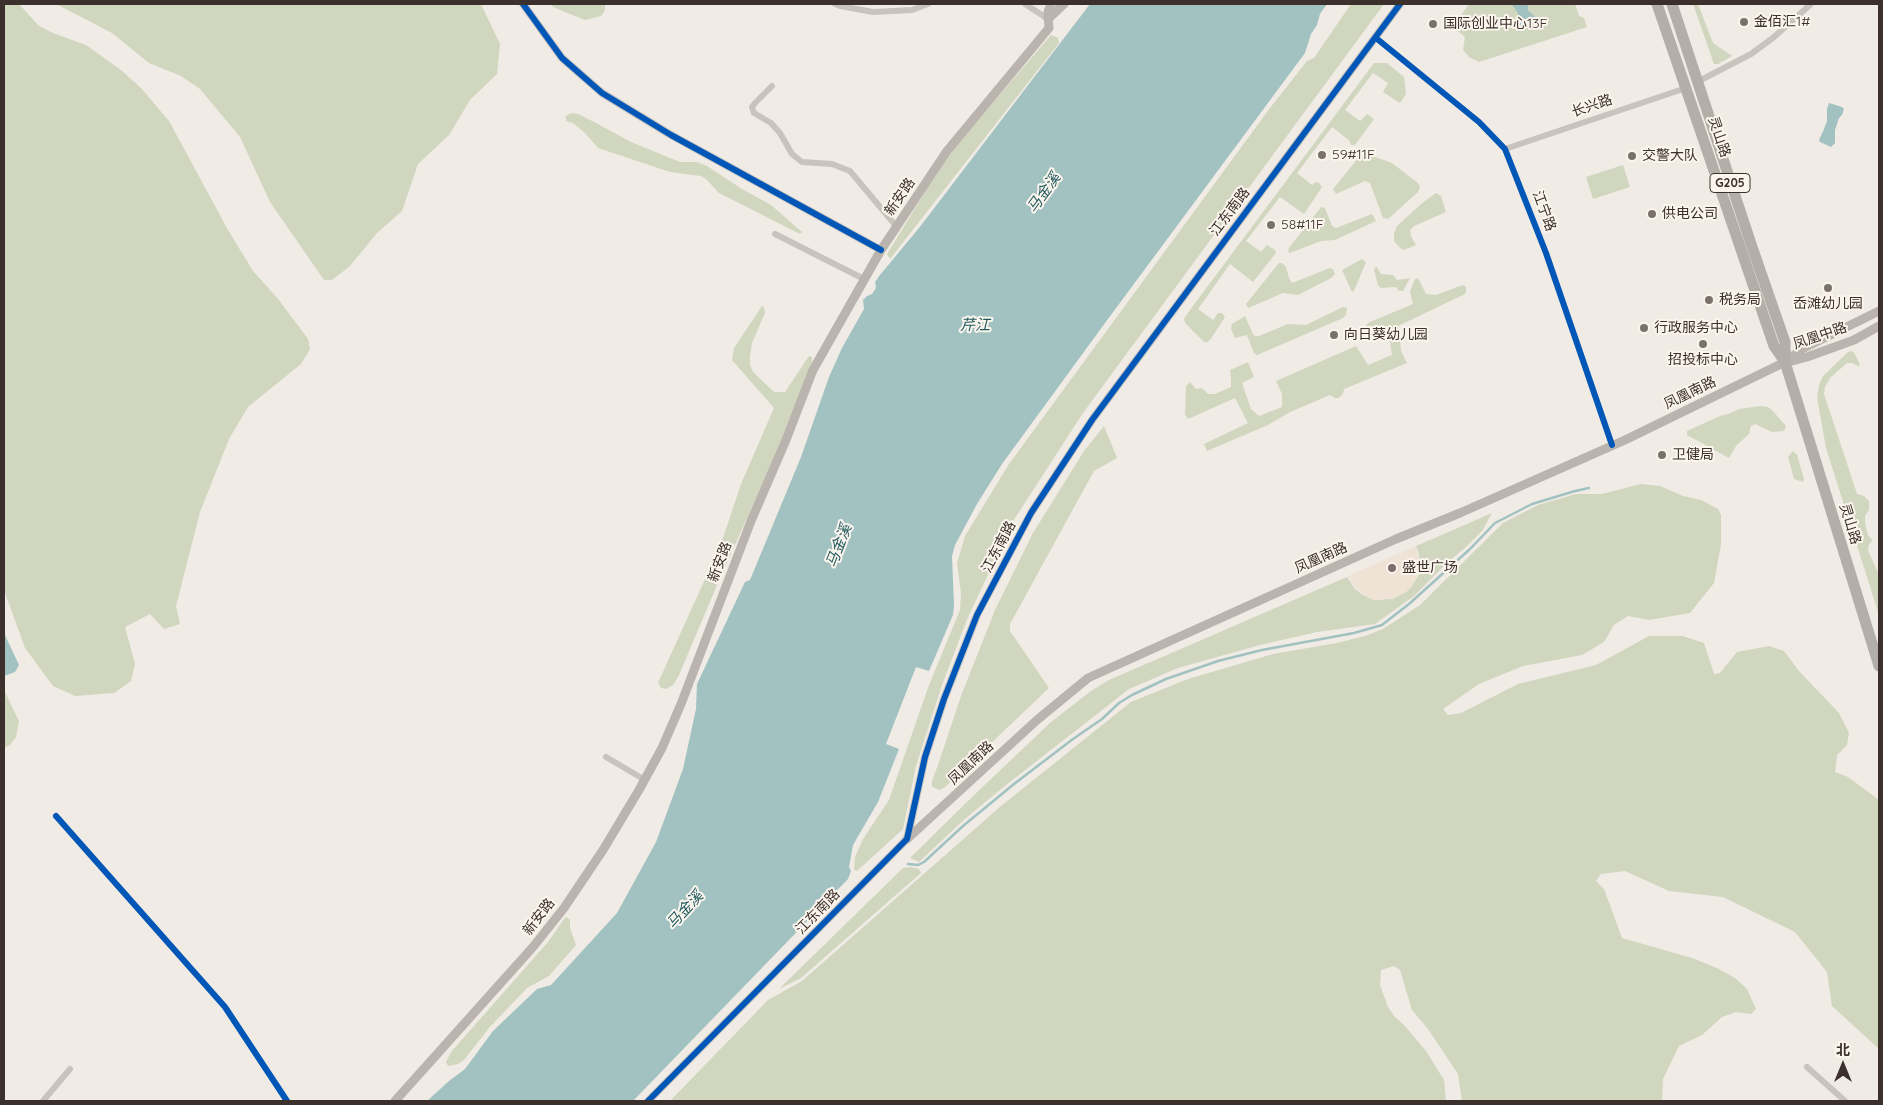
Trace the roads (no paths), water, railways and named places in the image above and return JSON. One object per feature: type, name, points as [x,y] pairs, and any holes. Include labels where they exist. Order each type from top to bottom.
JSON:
[{"type":"highway","name":"灵山路","points":[[1657,4],[1774,346],[1785,362],[1879,666]]},
{"type":"highway","name":"灵山路","points":[[1672,4],[1757,262],[1786,342],[1785,362]]},
{"type":"main road","name":"新安路","points":[[395,1101],[533,947],[564,908],[603,850],[645,780],[662,748],[681,704],[751,521],[786,440],[813,370],[881,250],[947,151],[1049,28],[1048,19],[1051,4]]},
{"type":"main road","name":"新安路","points":[[1048,19],[1064,4]]},
{"type":"main road","name":"凤凰中路","points":[[1785,362],[1802,349],[1879,311]]},
{"type":"main road","name":"凤凰中路","points":[[1785,362],[1807,357],[1854,340],[1879,326]]},
{"type":"main road","name":"凤凰南路","points":[[907,839],[1037,720],[1088,678],[1396,539],[1460,513],[1612,445],[1785,362]]},
{"type":"street","points":[[523,4],[562,58],[602,93],[671,136],[881,250]]},
{"type":"street","points":[[835,4],[874,12],[912,10],[928,4]]},
{"type":"street","points":[[1025,4],[1048,19]]},
{"type":"street","name":"江东南路","points":[[648,1101],[907,839],[925,757],[944,699],[977,615],[1031,513],[1092,420],[1400,4]]},
{"type":"street","points":[[1697,82],[1751,54],[1774,38],[1811,4]]},
{"type":"street","name":"江宁路","points":[[1376,38],[1479,122],[1506,149],[1546,253],[1612,445]]},
{"type":"street","points":[[772,86],[752,107],[754,113],[771,123],[780,133],[792,154],[802,162],[832,164],[850,171],[896,226]]},
{"type":"street","name":"长兴路","points":[[1506,149],[1686,88]]},
{"type":"street","points":[[775,234],[864,279]]},
{"type":"street","points":[[606,757],[645,780]]},
{"type":"street","points":[[56,816],[225,1006],[287,1101]]},
{"type":"street","points":[[1806,1067],[1845,1101]]},
{"type":"street","points":[[43,1101],[70,1070]]},
{"type":"water","name":"芹江","points":[[1090,4],[1327,4],[1311,34],[1305,53],[1002,464],[977,504],[955,545],[952,556],[953,615],[929,671],[916,667],[886,744],[899,749],[878,802],[853,845],[849,867],[851,871],[848,879],[633,1101],[427,1101],[465,1069],[493,1031],[537,989],[551,985],[617,913],[656,842],[683,769],[696,709],[697,684],[745,582],[750,580],[801,457],[829,377],[842,348],[864,309],[863,300],[872,294],[876,288],[875,282],[880,275],[919,228]]},
{"type":"water","points":[[1509,4],[1528,4],[1528,10],[1536,18],[1533,27],[1522,26],[1519,32],[1515,28],[1518,24],[1518,13]]},
{"type":"water","points":[[1829,103],[1844,109],[1835,130],[1835,143],[1831,147],[1819,140],[1827,121]]},
{"type":"water","points":[[4,633],[19,665],[15,672],[4,676]]},
{"type":"waterway","points":[[908,864],[918,865],[924,862],[963,826],[1014,784],[1132,695],[1166,679],[1218,661],[1262,650],[1354,633],[1382,625],[1409,604],[1470,549],[1495,523],[1532,504],[1589,488]]},
{"type":"place","name":"金佰汇1#","points":[[1744,22]]},
{"type":"place","name":"国际创业中心13F","points":[[1433,24]]},
{"type":"place","name":"59#11F","points":[[1322,155]]},
{"type":"place","name":"交警大队","points":[[1632,156]]},
{"type":"place","name":"供电公司","points":[[1652,214]]},
{"type":"place","name":"58#11F","points":[[1271,225]]},
{"type":"place","name":"岙滩幼儿园","points":[[1828,288]]},
{"type":"place","name":"税务局","points":[[1709,300]]},
{"type":"place","name":"行政服务中心","points":[[1644,328]]},
{"type":"place","name":"向日葵幼儿园","points":[[1334,335]]},
{"type":"place","name":"招投标中心","points":[[1703,344]]},
{"type":"place","name":"卫健局","points":[[1662,455]]},
{"type":"place","name":"盛世广场","points":[[1392,568]]},
{"type":"water label","name":"马金溪","points":[[1044,193]]},
{"type":"water label","name":"马金溪","points":[[839,546]]},
{"type":"water label","name":"马金溪","points":[[685,910]]}]
